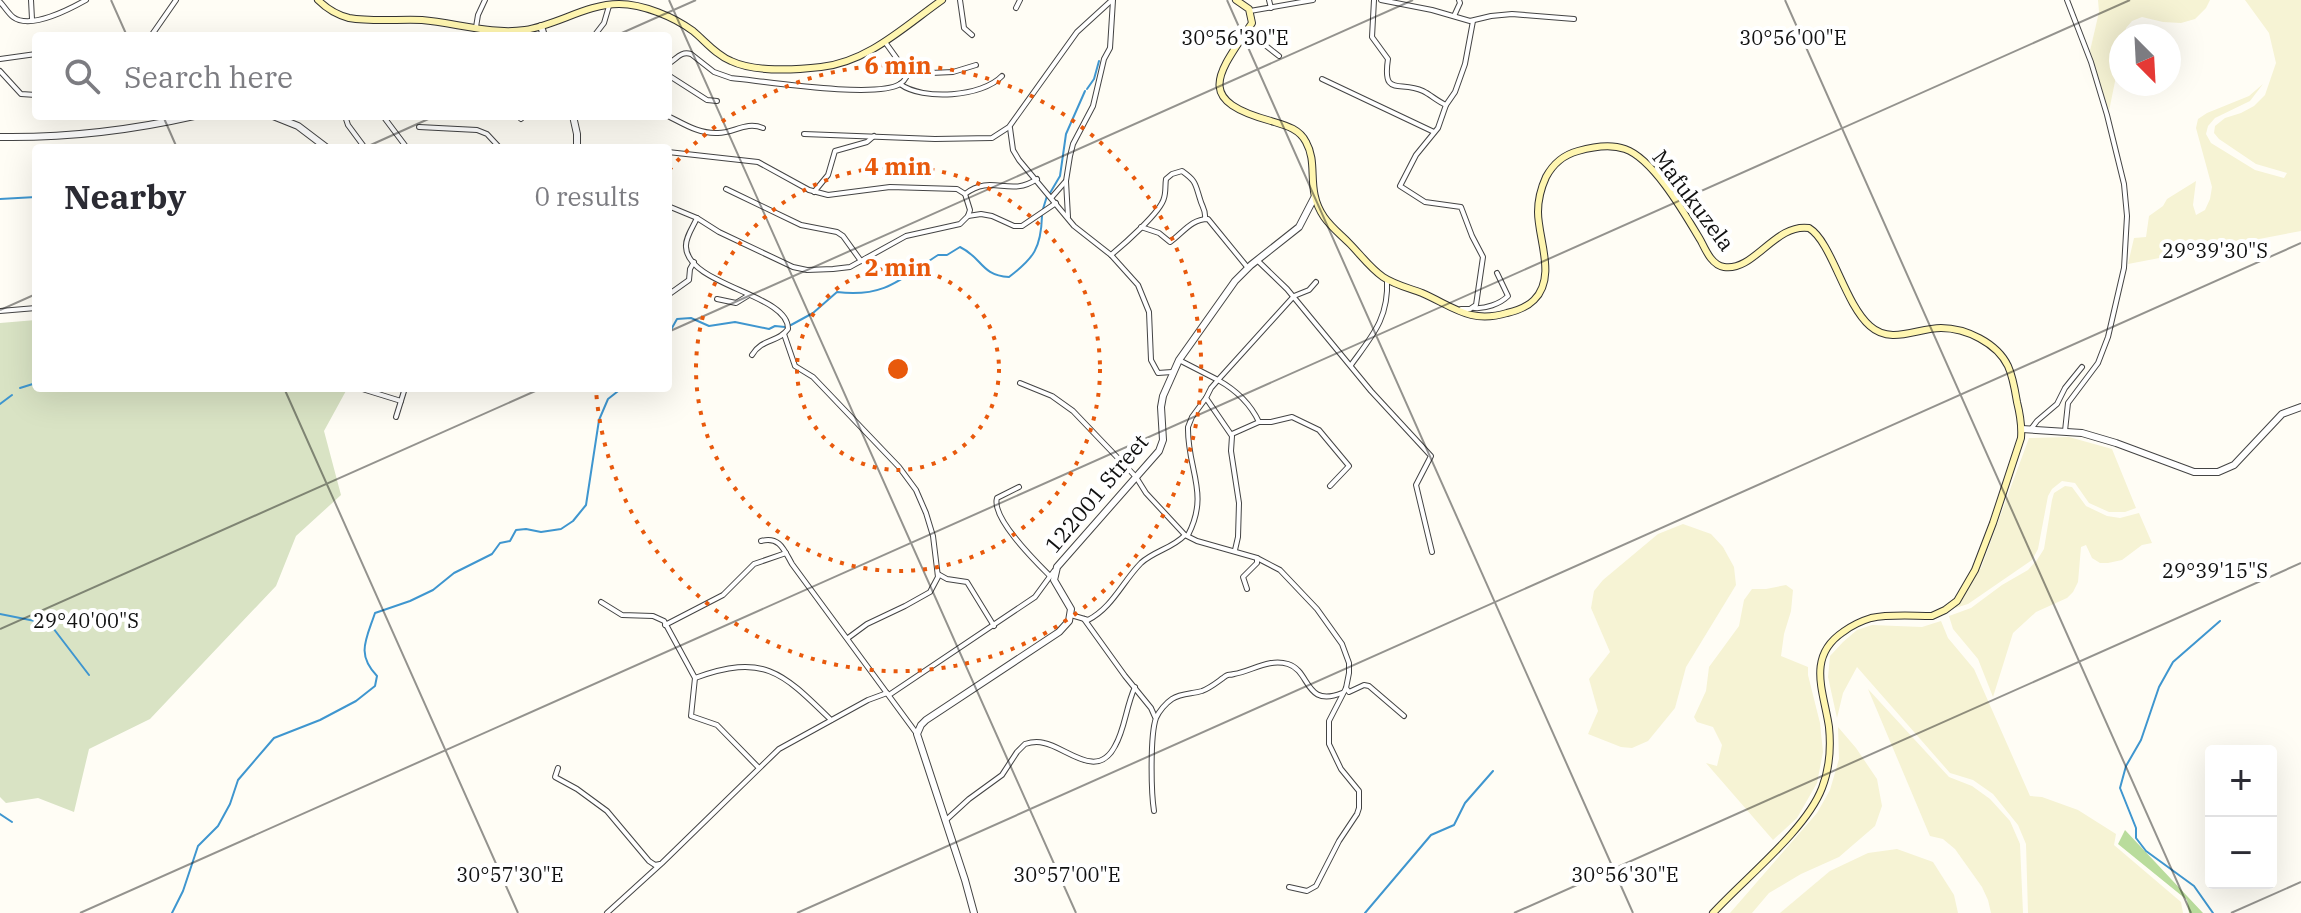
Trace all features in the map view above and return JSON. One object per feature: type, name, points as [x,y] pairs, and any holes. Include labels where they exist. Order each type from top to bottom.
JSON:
[{"type":"main road","points":[[318,0],[338,15],[350,18],[424,20],[514,31],[609,5],[633,6],[684,25],[725,59],[752,67],[805,68],[835,65],[866,53],[942,0]]},
{"type":"main road","points":[[1236,0],[1250,11]]},
{"type":"main road","name":"Mafukuzela","points":[[1250,11],[1252,23],[1224,67],[1218,84],[1219,92],[1236,108],[1301,134],[1309,149],[1314,198],[1328,223],[1387,280],[1420,292],[1467,316],[1484,318],[1517,310],[1534,300],[1543,285],[1538,209],[1543,184],[1550,171],[1562,159],[1580,150],[1619,147],[1646,162],[1684,213],[1712,260],[1720,266],[1730,267],[1741,263],[1794,228],[1809,228],[1818,235],[1857,310],[1877,331],[1890,336],[1948,328],[1967,333],[1992,347],[2011,373],[2022,429]]},
{"type":"main road","points":[[1713,913],[1803,820],[1820,792],[1829,745],[1820,677],[1825,650],[1839,635],[1861,622],[1873,618],[1932,616],[1957,601],[1981,556],[2011,471],[2022,429]]},
{"type":"street","points":[[31,0],[32,19]]},
{"type":"street","points":[[0,2],[16,19],[32,19],[56,16],[86,0]]},
{"type":"street","points":[[154,32],[176,0]]},
{"type":"street","points":[[476,27],[485,0]]},
{"type":"street","points":[[960,0],[964,28],[972,35]]},
{"type":"street","points":[[1016,8],[1020,0]]},
{"type":"street","points":[[804,134],[992,138],[1009,127],[1070,41],[1112,0]]},
{"type":"street","points":[[1068,219],[1066,181],[1073,144],[1093,106],[1104,59],[1110,48],[1112,0]]},
{"type":"street","points":[[1269,0],[1271,8]]},
{"type":"street","points":[[1250,11],[1313,0]]},
{"type":"street","points":[[1374,0],[1371,32],[1374,42],[1388,59],[1386,78],[1389,83],[1419,89],[1446,105]]},
{"type":"street","points":[[1381,0],[1473,21],[1512,14],[1574,19]]},
{"type":"street","points":[[1454,16],[1459,0]]},
{"type":"street","points":[[2065,431],[2068,403],[2098,363],[2108,337],[2124,268],[2127,216],[2123,178],[2107,115],[2067,0]]},
{"type":"street","points":[[597,32],[604,23],[609,5]]},
{"type":"street","points":[[1473,21],[1460,81],[1434,132],[1416,155],[1400,186],[1425,202],[1464,210],[1483,257],[1474,308]]},
{"type":"street","points":[[541,26],[543,32]]},
{"type":"street","points":[[1247,31],[1279,56]]},
{"type":"street","points":[[885,41],[908,74]]},
{"type":"street","points":[[672,61],[686,53],[722,77],[852,90],[893,87],[908,74],[953,72],[976,65]]},
{"type":"street","points":[[0,59],[32,55]]},
{"type":"street","points":[[0,71],[21,94],[32,95]]},
{"type":"street","points":[[900,84],[918,93],[972,92],[1002,76]]},
{"type":"street","points":[[672,78],[707,100],[717,101]]},
{"type":"street","points":[[1322,79],[1434,132]]},
{"type":"street","points":[[672,118],[694,130],[707,132],[728,132],[751,125],[763,128]]},
{"type":"street","points":[[0,137],[115,132],[174,120]]},
{"type":"street","points":[[283,120],[298,126],[322,144]]},
{"type":"street","points":[[346,120],[362,144]]},
{"type":"street","points":[[386,120],[404,144]]},
{"type":"street","points":[[574,120],[577,144]]},
{"type":"street","points":[[419,127],[482,132],[496,144]]},
{"type":"street","points":[[1009,127],[1015,155],[1079,231],[1111,255],[1138,285],[1147,302],[1151,324],[1151,360],[1155,370],[1162,374],[1175,371]]},
{"type":"street","points":[[814,192],[828,175],[835,151],[867,142],[874,136]]},
{"type":"street","points":[[672,152],[758,162],[814,192],[833,196],[890,187],[957,189],[965,194],[970,204],[968,216],[960,224],[895,240],[843,269],[799,269],[672,208]]},
{"type":"street","points":[[1111,255],[1162,204],[1166,179],[1172,174],[1182,171],[1197,184],[1205,218]]},
{"type":"street","points":[[965,194],[980,185],[1020,188],[1037,179]]},
{"type":"street","points":[[1051,197],[1066,181]]},
{"type":"street","points":[[726,189],[801,225],[837,232],[861,261]]},
{"type":"street","name":"122001 Street","points":[[1071,615],[1052,574],[1162,446],[1163,396],[1179,360],[1232,285],[1257,260],[1299,227],[1314,198]]},
{"type":"street","points":[[968,216],[992,216],[1018,227],[1056,203]]},
{"type":"street","points":[[697,218],[686,243],[687,252],[694,262],[711,277],[783,313],[789,325],[784,334],[761,343],[752,355]]},
{"type":"street","points":[[1141,227],[1159,233],[1170,242],[1186,227],[1205,218]]},
{"type":"street","points":[[1205,218],[1248,268]]},
{"type":"street","points":[[1257,260],[1294,296],[1371,391],[1431,456],[1416,485],[1432,552]]},
{"type":"street","points":[[672,292],[689,280],[694,262]]},
{"type":"street","points":[[1454,310],[1481,308],[1508,296],[1497,273]]},
{"type":"street","points":[[1351,365],[1384,315],[1387,280]]},
{"type":"street","points":[[917,734],[923,722],[1059,632],[1067,625],[1071,615],[1091,619],[1149,557],[1186,536],[1196,517],[1198,500],[1188,436],[1192,417],[1211,388],[1294,296],[1316,282]]},
{"type":"street","points":[[717,299],[736,303],[749,295]]},
{"type":"street","points":[[0,311],[32,308]]},
{"type":"street","points":[[784,334],[795,366],[813,377],[899,467],[916,490],[933,536],[938,574],[930,592],[867,624],[848,638]]},
{"type":"street","points":[[1179,360],[1218,380],[1242,398],[1259,422]]},
{"type":"street","points":[[2031,429],[2057,404],[2082,367]]},
{"type":"street","points":[[1020,383],[1064,404],[1094,431],[1186,536],[1235,550],[1280,570],[1342,644],[1349,663],[1345,690],[1329,721],[1329,744],[1341,769],[1359,791],[1359,808],[1316,886],[1307,891],[1289,887]]},
{"type":"street","points":[[372,392],[401,401]]},
{"type":"street","points":[[396,417],[404,392]]},
{"type":"street","points":[[1206,398],[1232,434],[1231,451],[1239,503],[1235,550]]},
{"type":"street","points":[[2022,429],[2065,431],[2098,437],[2194,472],[2210,473],[2234,465],[2282,414],[2301,407]]},
{"type":"street","points":[[1232,434],[1259,422],[1292,417],[1319,430],[1350,466],[1330,486]]},
{"type":"street","points":[[607,913],[784,746],[868,700],[888,694],[1035,597],[1052,574],[1009,530],[996,508],[997,498],[1019,487]]},
{"type":"street","points":[[761,541],[775,540],[781,544],[917,734],[974,913]]},
{"type":"street","points":[[665,625],[723,595],[754,564],[786,553]]},
{"type":"street","points":[[1247,589],[1243,577],[1257,563],[1257,558]]},
{"type":"street","points":[[938,574],[947,579],[967,582],[994,626]]},
{"type":"street","points":[[601,602],[622,615],[653,616],[664,621],[695,678],[691,716],[717,725],[758,768]]},
{"type":"street","points":[[1084,619],[1153,711],[1156,720],[1152,759],[1154,811]]},
{"type":"street","points":[[1156,720],[1172,698],[1208,688],[1227,675],[1280,663],[1293,666],[1308,687],[1321,696],[1331,697],[1345,690],[1350,692],[1364,685],[1369,686],[1404,716]]},
{"type":"street","points":[[695,678],[735,666],[768,669],[787,680],[831,720]]},
{"type":"street","points":[[945,821],[980,789],[1002,775],[1021,747],[1029,742],[1053,746],[1081,760],[1094,761],[1107,756],[1117,743],[1127,702],[1135,687]]},
{"type":"street","points":[[558,768],[556,777],[607,811],[649,861],[655,865],[662,863]]},
{"type":"shaded area","points":[[2098,0],[2210,0],[2195,19],[2181,23],[2142,17],[2129,24],[2109,24],[2109,96],[2112,96],[2109,111],[2090,51],[2099,12]]},
{"type":"shaded area","points":[[2245,0],[2301,0],[2301,231],[2128,264],[2134,238],[2146,237],[2149,216],[2167,199],[2196,181],[2193,205],[2196,215],[2205,210],[2212,187],[2196,128],[2198,119],[2249,96],[2263,84],[2250,101],[2215,118],[2206,134],[2211,143],[2255,170],[2284,178],[2287,173],[2256,164],[2214,133],[2215,126],[2225,118],[2254,106],[2265,95],[2276,63],[2269,33]]},
{"type":"shaded area","points":[[2069,437],[2112,449],[2136,508],[2109,512],[2089,503],[2075,483],[2062,481],[2048,496],[2038,549],[2032,560],[1968,604],[1955,608],[1981,568],[2029,438]]},
{"type":"shaded area","points":[[2065,486],[2072,487],[2086,506],[2107,516],[2120,518],[2139,513],[2152,543],[2142,545],[2122,560],[2108,563],[2092,558],[2086,545],[2081,547],[2078,582],[2073,592],[2067,598],[2036,612],[2013,633],[1993,697],[1978,659],[1953,629],[1949,616],[1971,608],[2028,570],[2037,560],[2044,549],[2054,493]]},
{"type":"shaded area","points":[[1683,524],[1711,534],[1723,547],[1734,567],[1736,585],[1686,667],[1675,708],[1648,741],[1632,748],[1621,747],[1588,734],[1598,711],[1589,679],[1610,652],[1591,608],[1594,591],[1658,534]]},
{"type":"shaded area","points":[[1786,585],[1793,590],[1781,656],[1808,667],[1823,752],[1817,783],[1797,818],[1773,840],[1706,763],[1717,766],[1722,745],[1713,727],[1697,722],[1694,717],[1706,691],[1709,667],[1739,626],[1744,600],[1752,589]]},
{"type":"shaded area","points":[[1941,621],[1948,638],[1974,669],[2030,796],[2078,810],[2116,834],[2114,845],[2181,902],[2183,913],[2028,913],[2026,844],[2018,825],[1993,794],[1973,780],[1950,773],[1857,667],[1843,693],[1837,718],[1828,677],[1830,656],[1843,642],[1857,630],[1872,625],[1922,627]]},
{"type":"shaded area","points":[[1868,689],[1949,777],[1972,786],[1990,799],[2010,821],[2020,844],[2023,913],[1991,913],[1982,887],[1955,849],[1943,839],[1930,836]]},
{"type":"shaded area","points":[[1838,727],[1877,779],[1882,806],[1875,826],[1839,857],[1769,893],[1752,913],[1730,913],[1817,813],[1830,790],[1839,759]]},
{"type":"shaded area","points":[[1897,849],[1933,862],[1954,895],[1958,913],[1780,913],[1830,871],[1868,853]]},
{"type":"green space","points":[[32,320],[32,392],[345,392],[324,431],[341,495],[296,536],[276,586],[150,719],[89,749],[74,812],[38,798],[6,803],[0,797],[0,323]]},
{"type":"green space","points":[[2125,830],[2203,913],[2189,913],[2187,900],[2118,844]]},
{"type":"waterway","points":[[1087,89],[1094,79],[1099,61]]},
{"type":"waterway","points":[[1050,193],[1060,176],[1066,134],[1085,91]]},
{"type":"waterway","points":[[1043,209],[1047,196]]},
{"type":"waterway","points":[[0,199],[32,197]]},
{"type":"waterway","points":[[791,325],[813,313],[837,292],[867,292],[891,285],[938,255],[947,255],[960,247],[987,270],[1009,277],[1025,264],[1038,244],[1042,216]]},
{"type":"waterway","points":[[672,328],[677,319],[691,318],[709,326],[735,322],[769,329],[785,327]]},
{"type":"waterway","points":[[20,388],[32,384]]},
{"type":"waterway","points":[[172,913],[198,846],[218,826],[238,780],[274,738],[320,720],[356,701],[375,686],[377,676],[365,654],[366,639],[375,613],[433,590],[454,573],[492,554],[500,543],[510,541],[516,530],[541,532],[561,529],[573,521],[586,505],[599,420],[608,399],[617,392]]},
{"type":"waterway","points":[[0,404],[12,395]]},
{"type":"waterway","points":[[0,614],[50,624],[89,675]]},
{"type":"waterway","points":[[2213,913],[2194,886],[2146,851],[2136,838],[2136,828],[2120,788],[2159,687],[2173,662],[2220,621]]},
{"type":"waterway","points":[[1365,913],[1431,835],[1454,825],[1465,803],[1493,771]]},
{"type":"waterway","points":[[0,814],[12,822]]}]
